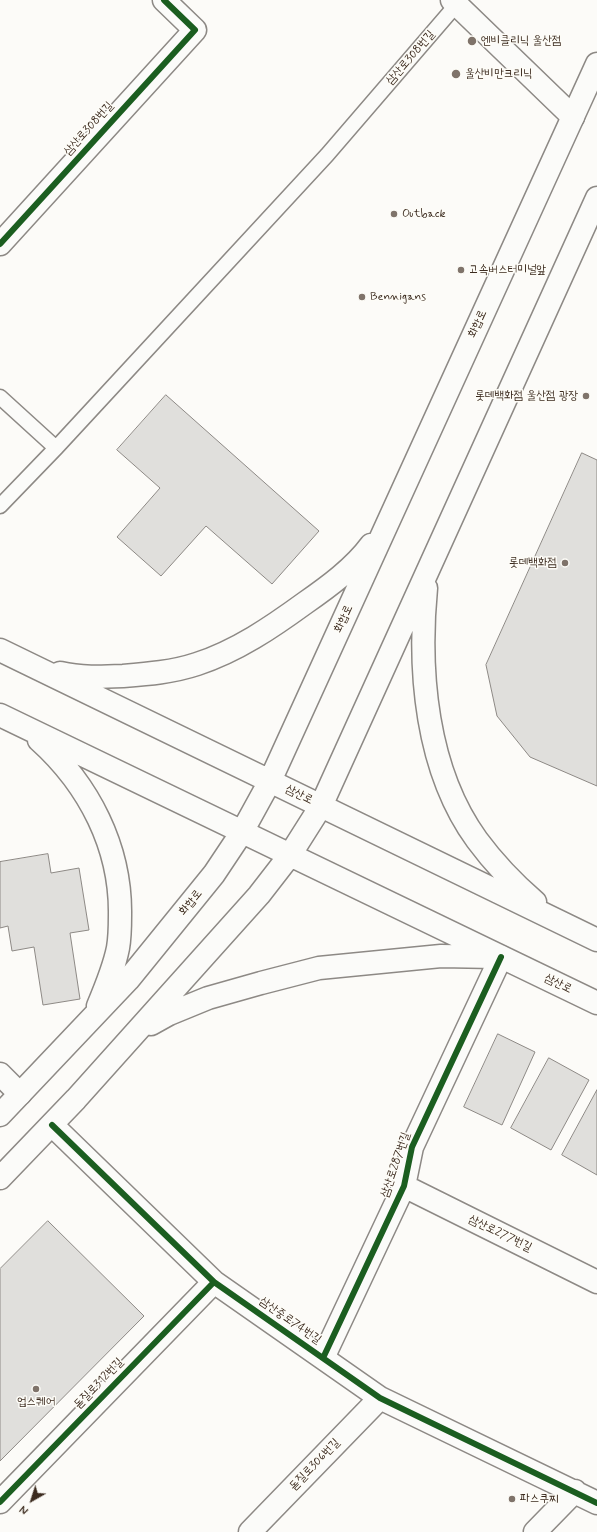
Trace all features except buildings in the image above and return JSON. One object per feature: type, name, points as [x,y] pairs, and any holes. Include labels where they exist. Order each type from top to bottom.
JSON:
[{"type":"main road","name":"삼산로308번길","points":[[0,244],[195,30],[164,0]]},
{"type":"main road","points":[[455,2],[573,117]]},
{"type":"main road","name":"화합로","points":[[0,1115],[138,969],[214,874],[242,832],[270,781],[597,64]]},
{"type":"main road","points":[[0,1178],[52,1125],[259,895],[290,855],[321,806],[597,198]]},
{"type":"main road","points":[[33,667],[66,674],[98,677],[170,671],[198,664],[253,638],[318,594],[347,570],[369,548],[388,522]]},
{"type":"main road","points":[[428,571],[423,616],[423,656],[426,696],[432,734],[439,762],[456,805],[476,839],[498,866],[521,890],[542,909],[563,924]]},
{"type":"main road","name":"삼산로","points":[[0,650],[597,940]]},
{"type":"main road","name":"삼산로","points":[[0,715],[597,1003]]},
{"type":"main road","points":[[19,724],[59,760],[78,784],[102,825],[112,850],[116,867],[120,898],[118,946],[105,989],[97,1007],[86,1025]]},
{"type":"main road","points":[[136,1033],[169,1014],[208,998],[261,982],[319,968],[441,956],[501,957]]},
{"type":"main road","name":"삼산로287번길","points":[[323,1358],[404,1186],[412,1147],[501,957]]},
{"type":"main road","points":[[0,1074],[20,1094]]},
{"type":"main road","name":"삼산중로74번길","points":[[52,1125],[214,1282],[380,1398],[575,1491],[597,1503]]},
{"type":"main road","name":"삼산로277번길","points":[[404,1186],[597,1282]]},
{"type":"main road","name":"돋질로312번길","points":[[0,1502],[214,1282]]},
{"type":"main road","name":"돋질로306번길","points":[[250,1532],[380,1398]]},
{"type":"main road","points":[[535,1532],[575,1491]]},
{"type":"lane","name":"삼산로308번길","points":[[0,506],[56,448],[327,155],[455,2]]},
{"type":"lane","points":[[0,397],[56,448]]},
{"type":"cycle path","points":[[0,244],[195,30],[164,0]]},
{"type":"cycle path","points":[[323,1358],[404,1186],[412,1147],[501,957]]},
{"type":"cycle path","points":[[52,1125],[214,1282],[380,1398],[597,1503]]},
{"type":"cycle path","points":[[0,1502],[214,1282]]},
{"type":"place","name":"엔비클리닉 울산점","points":[[472,41]]},
{"type":"place","name":"울산비만크리닉","points":[[456,74]]},
{"type":"place","name":"Outback","points":[[394,214]]},
{"type":"place","name":"고속버스터미널앞","points":[[461,270]]},
{"type":"place","name":"Bennigans","points":[[362,297]]},
{"type":"place","name":"롯데백화점 울산점 광장","points":[[586,396]]},
{"type":"place","name":"롯데백화점","points":[[565,563]]},
{"type":"place","name":"업스퀘어","points":[[36,1389]]},
{"type":"place","name":"파스쿠찌","points":[[512,1499]]}]
